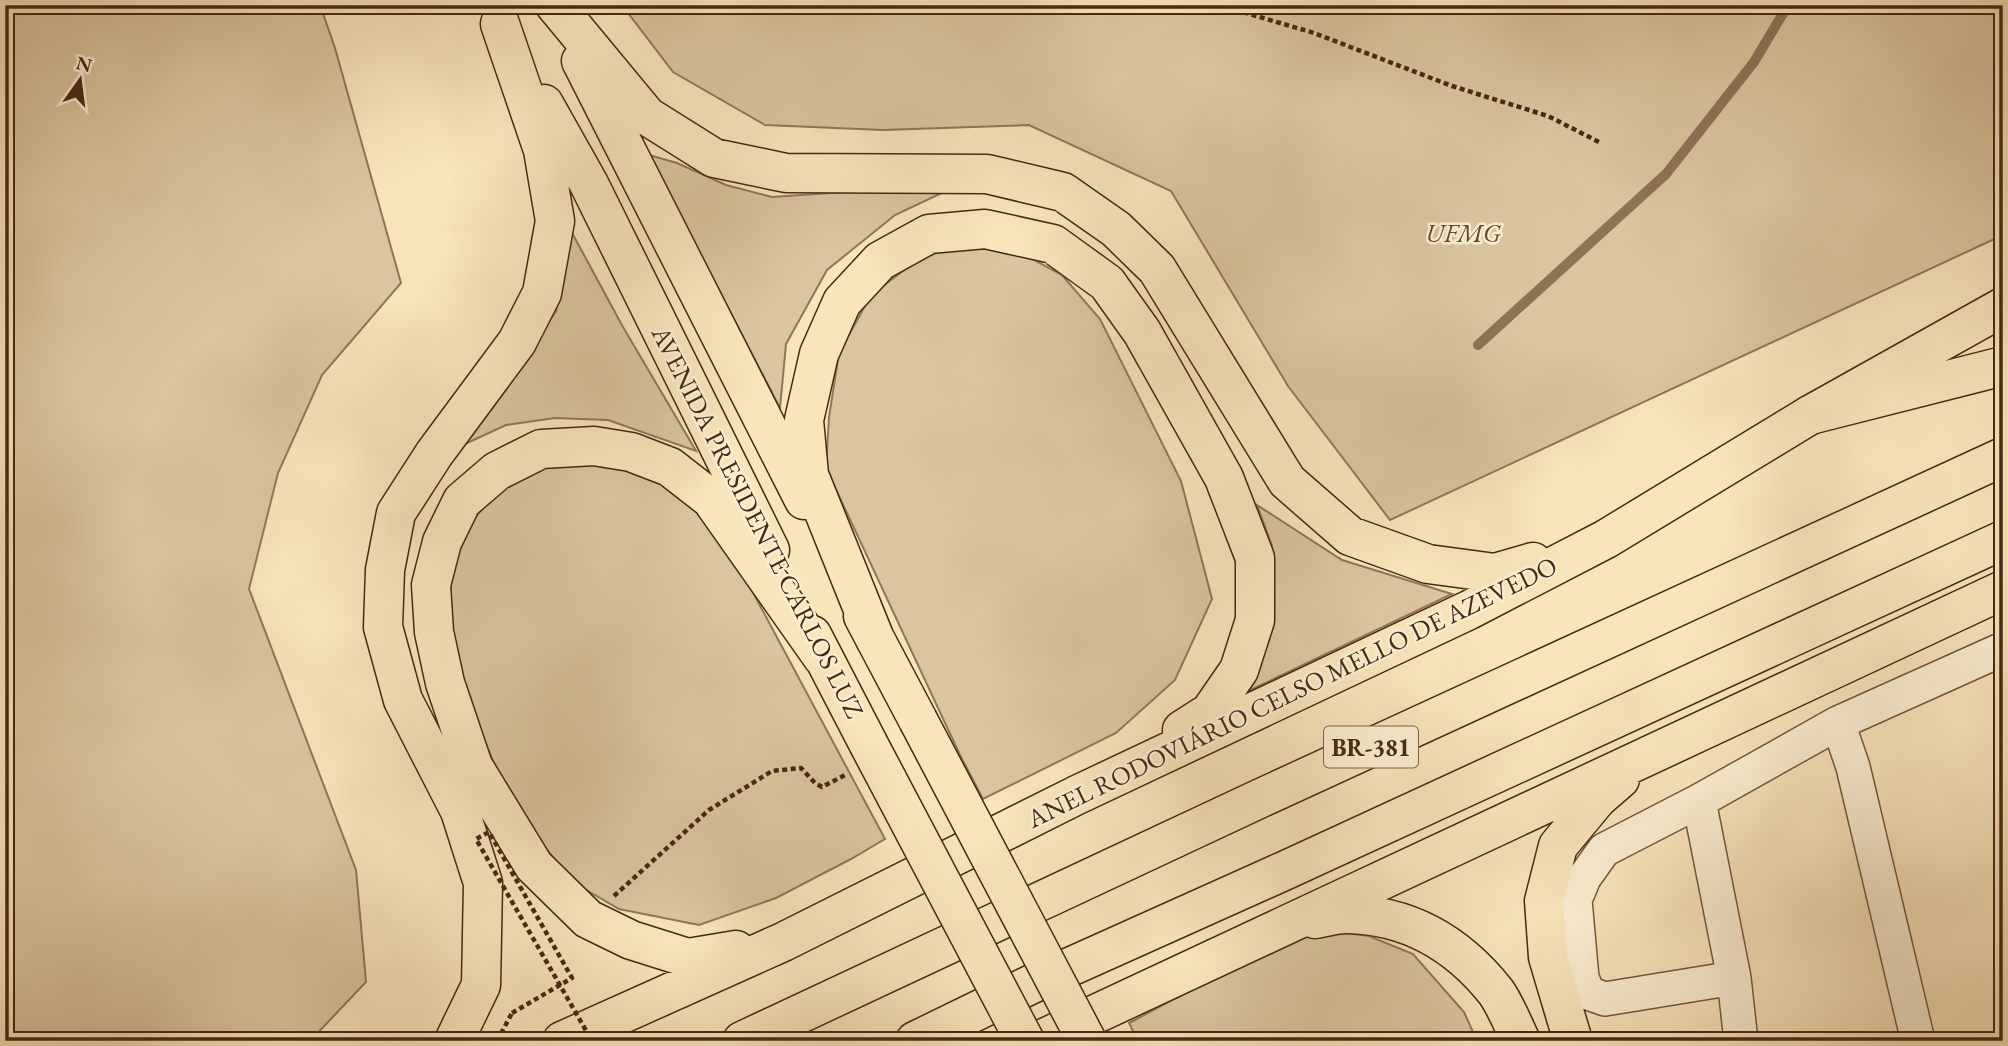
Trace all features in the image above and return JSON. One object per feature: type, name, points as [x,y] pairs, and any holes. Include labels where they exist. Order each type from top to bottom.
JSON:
[{"type":"main road","points":[[554,5],[647,116],[713,158],[786,173],[987,174],[1063,192],[1116,229],[1157,269],[1287,481],[1350,536],[1427,564],[1495,573],[1606,540]]},
{"type":"main road","name":"AVENIDA PRESIDENTE CARLOS LUZ","points":[[554,5],[875,639],[1087,1041]]},
{"type":"main road","points":[[454,1041],[481,985],[483,883],[460,811],[403,700],[383,627],[385,570],[396,513],[434,454],[517,342],[542,293],[555,221],[543,150],[493,15]]},
{"type":"main road","name":"AVENIDA PRESIDENTE CARLOS LUZ","points":[[493,15],[589,184],[823,658],[862,756],[1025,1041]]},
{"type":"main road","points":[[875,639],[809,475],[804,420],[819,354],[837,312],[842,302],[880,261],[929,234],[985,229],[1053,244],[1107,283],[1142,332],[1224,478],[1255,558],[1255,620],[1239,670],[1210,712],[1077,795]]},
{"type":"main road","name":"ANEL RODOVIÁRIO CELSO MELLO DE AZEVEDO","points":[[562,1041],[783,942],[1077,795],[1469,610],[1606,540],[1810,415],[2003,307]]},
{"type":"main road","points":[[1810,415],[2003,366]]},
{"type":"main road","points":[[783,942],[688,958],[631,940],[588,919],[534,866],[473,766],[445,683],[434,632],[431,585],[442,542],[461,501],[497,471],[541,449],[594,446],[631,452],[670,467],[711,499],[823,658]]},
{"type":"main road","name":"BR-381","points":[[742,1041],[1261,798],[2003,457]]},
{"type":"main road","name":"BR-381","points":[[915,1041],[1032,984],[2003,540]]},
{"type":"main road","points":[[1038,1041],[2003,590]]},
{"type":"main road","points":[[1573,1041],[1548,957],[1544,901],[1558,846],[1597,799],[1650,753]]},
{"type":"main road","points":[[1289,923],[1345,914],[1389,918],[1424,930],[1462,956],[1497,994],[1521,1041]]},
{"type":"lane","points":[[1734,978],[1605,999],[1588,993],[1582,978],[1575,900],[1584,878],[1604,850],[1699,801],[1838,723],[2003,649]]},
{"type":"lane","points":[[1838,723],[1853,767],[1918,1041]]},
{"type":"lane","points":[[1699,801],[1734,978],[1741,1041]]},
{"type":"path","points":[[1219,5],[1314,33],[1452,86],[1548,116],[1599,142]]},
{"type":"path","points":[[588,919],[709,810],[772,771],[801,768],[822,787],[862,756]]},
{"type":"path","points":[[497,1041],[512,1013],[572,978],[489,832],[476,839],[592,1041]]},
{"type":"green space","points":[[5,5],[320,5],[335,48],[401,283],[322,375],[278,473],[249,589],[356,870],[366,982],[310,1041],[5,1041]]},
{"type":"green space","name":"UFMG","points":[[622,5],[2003,5],[2003,235],[1390,520],[1288,386],[1171,191],[1029,125],[883,130],[765,125],[673,72]]},
{"type":"green space","points":[[649,155],[677,163],[726,185],[772,197],[950,189],[895,215],[827,270],[786,344],[780,408]]},
{"type":"green space","points":[[571,231],[623,327],[696,451],[608,420],[555,418],[506,425],[463,445],[556,311]]},
{"type":"green space","points":[[966,243],[1016,250],[1062,275],[1100,319],[1181,481],[1212,599],[1175,680],[1116,733],[983,799],[826,468],[829,417],[839,353],[871,295],[919,259]]},
{"type":"green space","points":[[604,460],[653,474],[700,513],[743,574],[885,839],[776,898],[699,925],[619,909],[571,881],[539,839],[501,780],[468,701],[451,623],[451,575],[467,527],[499,489],[544,462]]},
{"type":"green space","points":[[1257,505],[1342,560],[1452,594],[1240,695],[1274,595],[1272,546]]},
{"type":"green space","points":[[1324,930],[1369,936],[1413,954],[1464,1012],[1477,1041],[1138,1041],[1129,1023],[1268,949]]},
{"type":"waterway","points":[[1478,345],[1666,174],[1754,62],[1788,5]]}]
